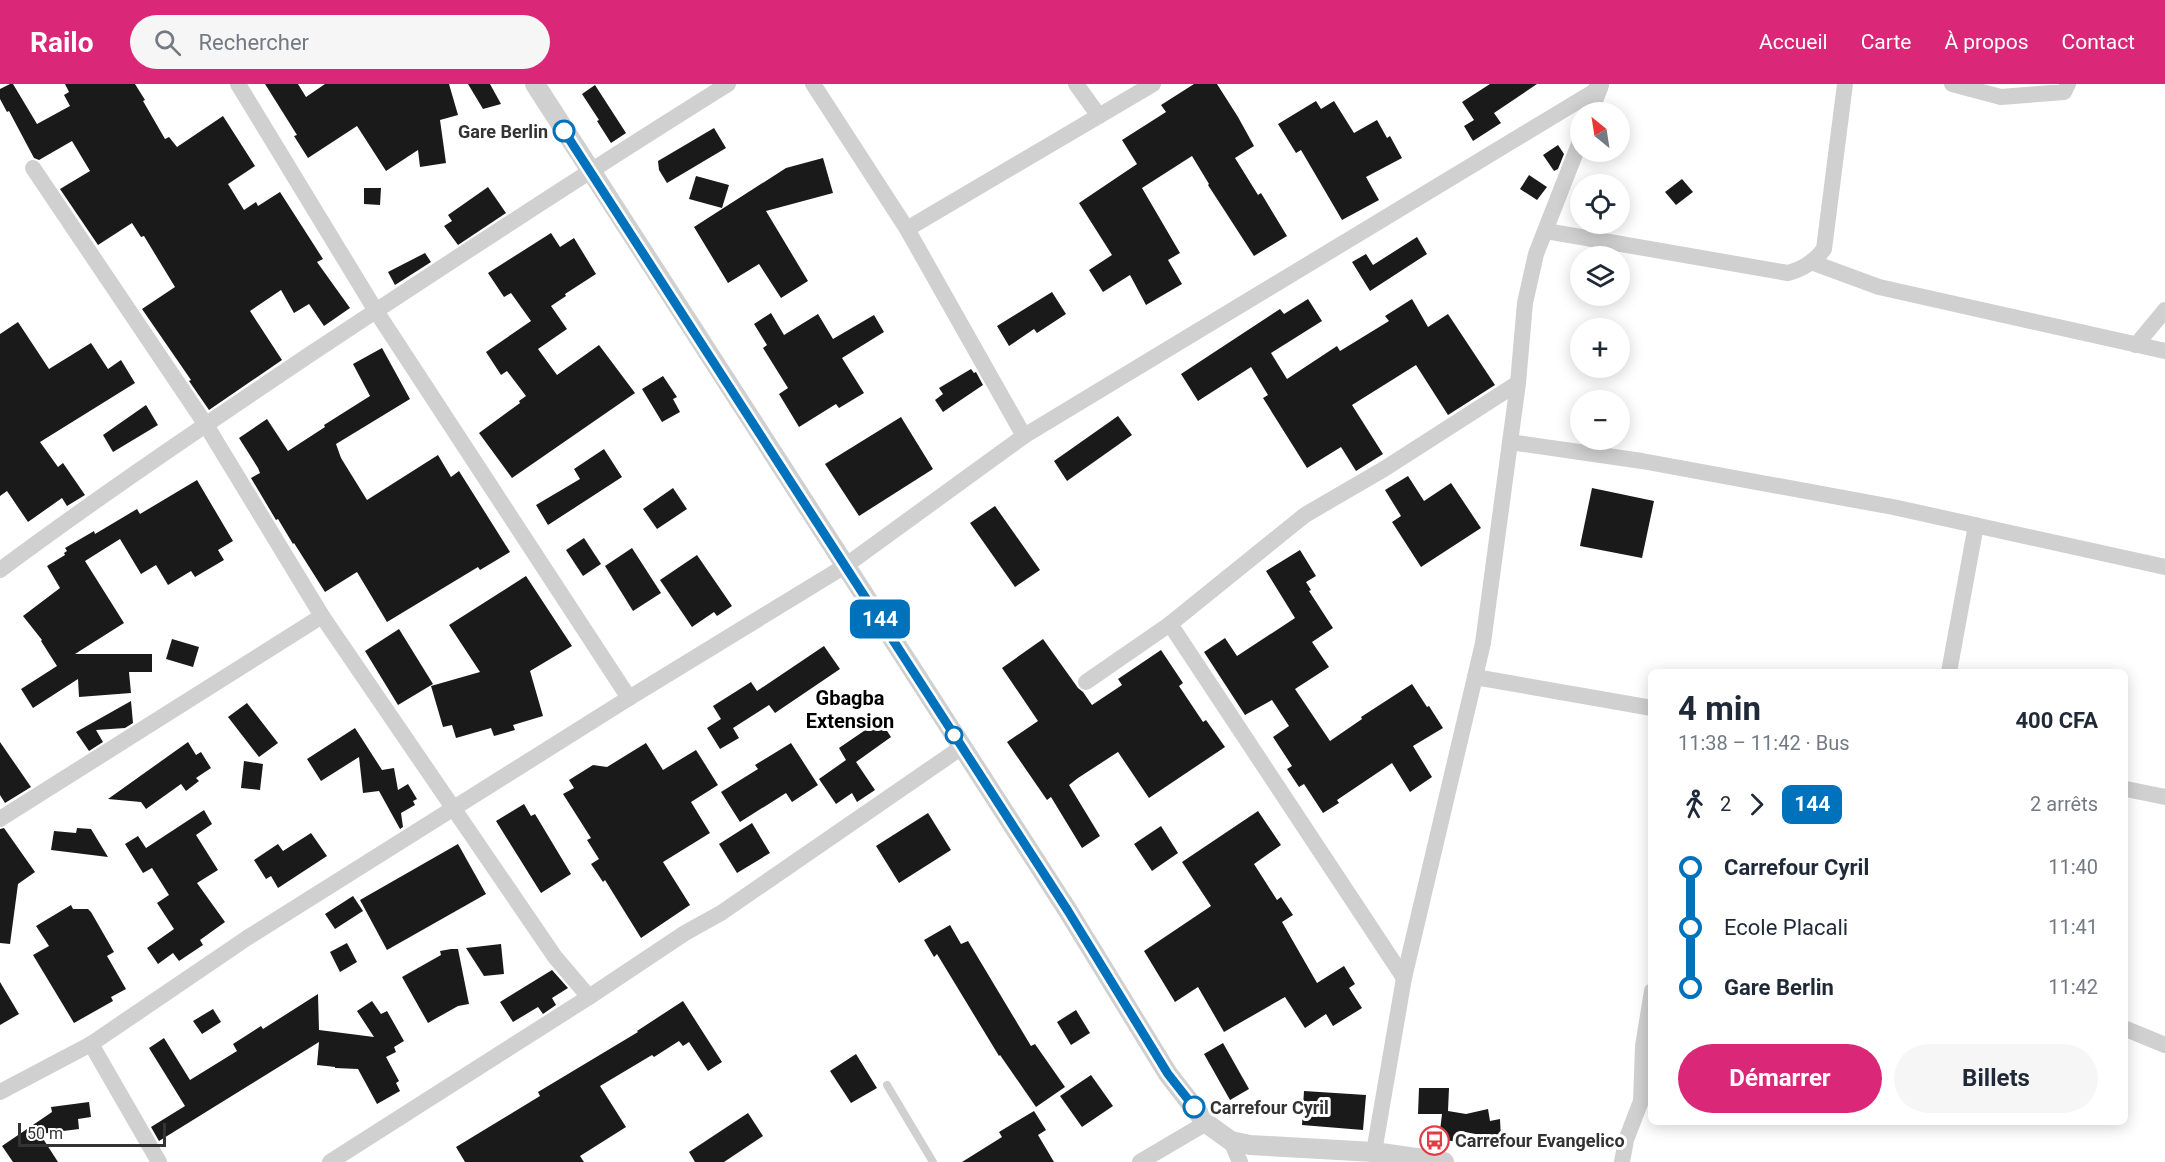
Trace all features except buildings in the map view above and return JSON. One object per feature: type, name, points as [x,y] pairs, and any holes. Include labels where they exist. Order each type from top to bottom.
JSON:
[{"type":"street","points":[[238,84],[376,311],[630,698]]},
{"type":"street","points":[[535,84],[1068,911],[1168,1074],[1206,1123],[1231,1141],[1275,1147],[1374,1152],[1444,1162]]},
{"type":"street","points":[[0,570],[206,425],[376,311],[728,84]]},
{"type":"street","points":[[813,84],[907,229],[1024,436]]},
{"type":"street","points":[[1076,84],[1099,116]]},
{"type":"street","points":[[907,229],[1153,84]]},
{"type":"street","points":[[1546,231],[1788,273],[1800,269],[1824,249],[1845,84]]},
{"type":"street","points":[[1952,84],[2001,96],[2064,92],[2068,84]]},
{"type":"street","points":[[1594,102],[1600,85]]},
{"type":"street","points":[[0,1092],[91,1044],[247,938],[845,566],[1024,436],[1600,85]]},
{"type":"street","points":[[1374,1152],[1404,978],[1483,643],[1518,383],[1525,303],[1536,254],[1572,162]]},
{"type":"street","points":[[33,168],[206,425],[322,616],[555,957],[590,997]]},
{"type":"street","points":[[1811,262],[1879,287],[2165,351]]},
{"type":"street","points":[[2136,345],[2165,310]]},
{"type":"street","points":[[1086,682],[1170,624],[1305,515],[1384,469],[1518,383]]},
{"type":"street","points":[[1510,442],[1665,465],[1893,507],[2165,567]]},
{"type":"street","points":[[1950,669],[1976,525]]},
{"type":"street","points":[[0,819],[322,616]]},
{"type":"street","points":[[1170,624],[1404,978]]},
{"type":"street","points":[[1475,677],[1648,707]]},
{"type":"street","points":[[330,1162],[590,997],[685,933],[721,913],[962,747]]},
{"type":"street","points":[[2128,789],[2165,797]]},
{"type":"street","points":[[1622,1162],[1626,1140],[1641,1101],[1643,1046],[1648,1015]]},
{"type":"street","points":[[2128,1030],[2165,1046]]},
{"type":"street","points":[[91,1044],[159,1162]]},
{"type":"street","points":[[1140,1162],[1206,1123]]},
{"type":"street","points":[[1231,1141],[1240,1162]]},
{"type":"lane","points":[[887,1085],[933,1162]]},
{"type":"bus line","name":"144","points":[[564,131],[1068,911],[1168,1074],[1194,1107]]},
{"type":"place","name":"Gare Berlin","points":[[564,131]]},
{"type":"place","name":"Carrefour Cyril","points":[[1194,1107]]},
{"type":"place","name":"Carrefour Evangelico","points":[[1434,1140]]},
{"type":"district","name":"Gbagba Extension","points":[[850,710]]}]
